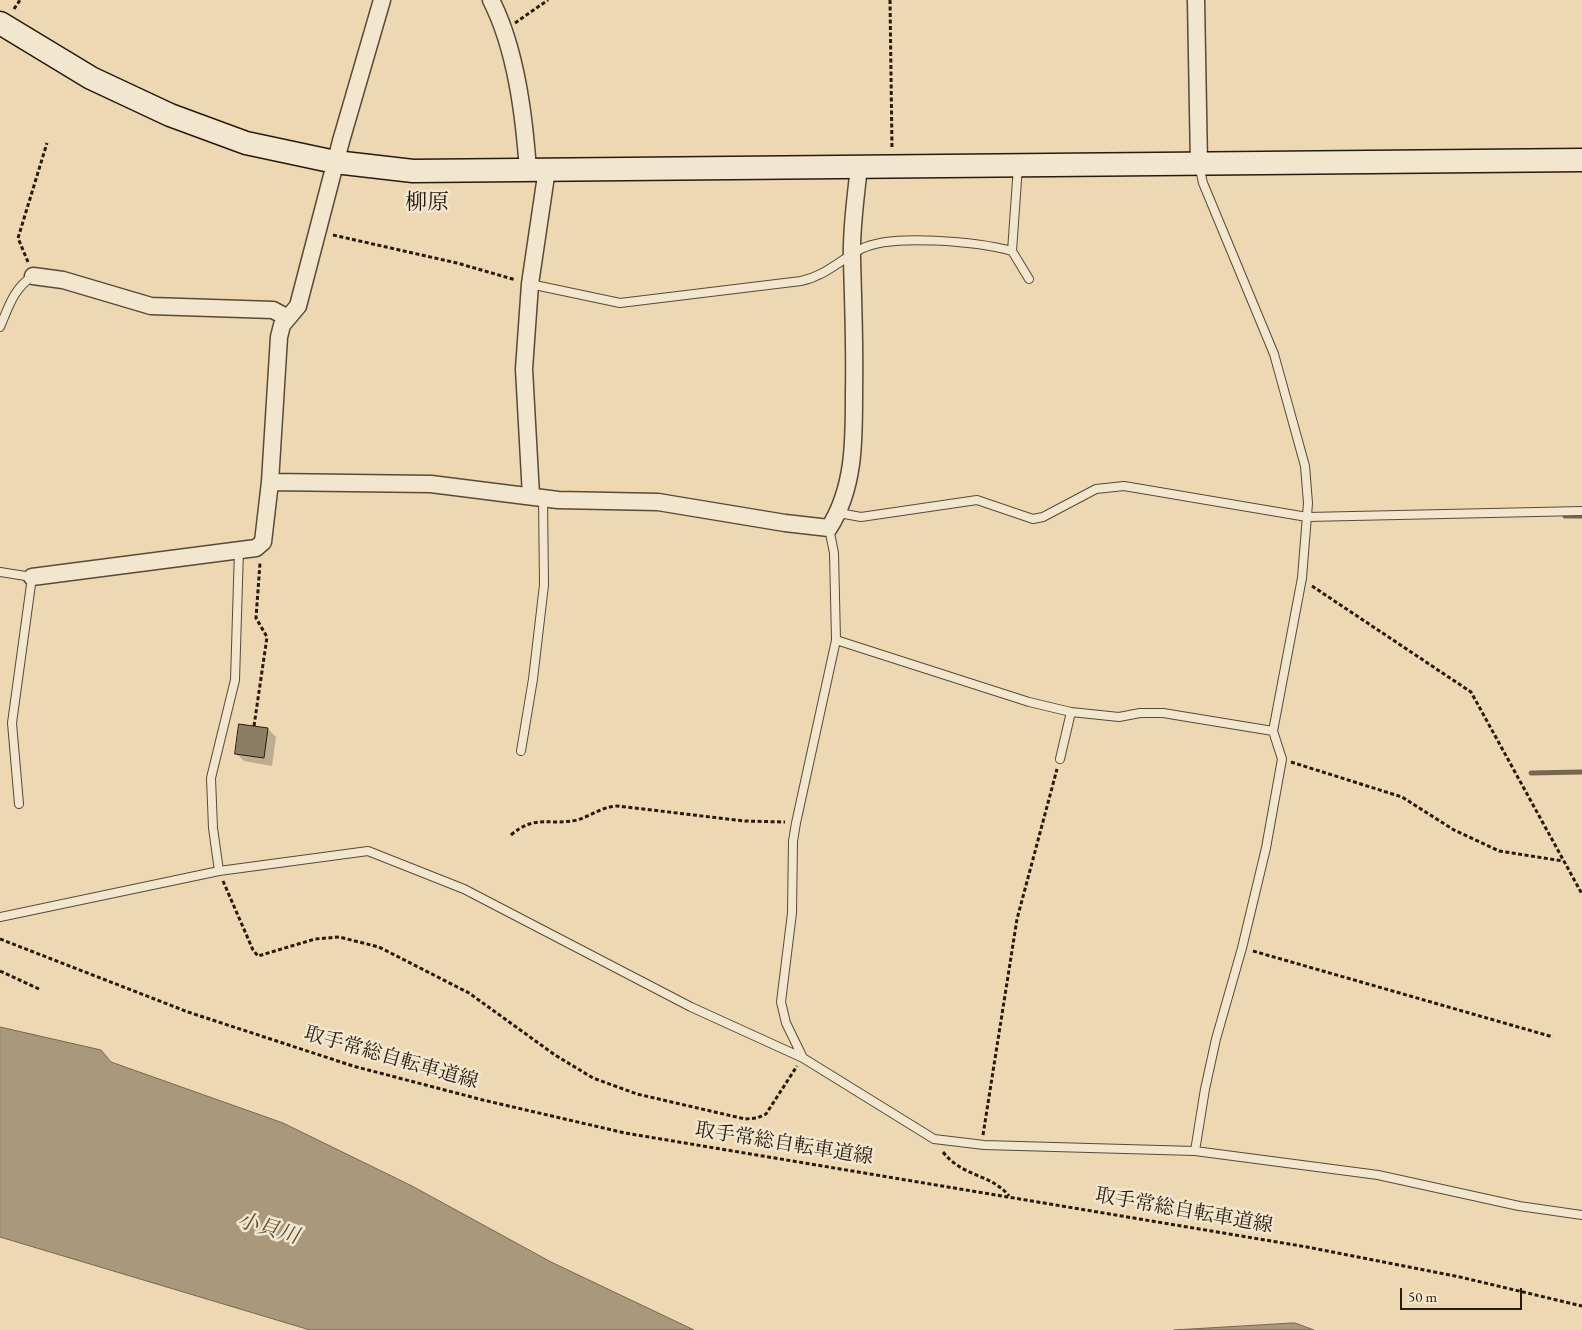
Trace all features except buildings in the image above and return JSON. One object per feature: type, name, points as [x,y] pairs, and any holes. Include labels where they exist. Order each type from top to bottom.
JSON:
[{"type":"street","points":[[32,577],[256,548],[263,542],[270,482],[279,337],[282,325],[298,306],[382,0]]},
{"type":"street","points":[[491,0],[504,28],[525,128],[538,170],[524,369],[537,497]]},
{"type":"street","points":[[1196,0],[1199,164]]},
{"type":"street","points":[[6,17],[91,78],[170,115],[246,143],[336,162],[413,171],[1582,160]]},
{"type":"street","points":[[270,482],[431,484],[584,502],[658,502],[785,523],[829,528],[839,513],[848,485],[854,439],[855,331],[852,256],[859,166]]},
{"type":"street","points":[[33,276],[64,280],[151,306],[273,310],[288,318]]},
{"type":"lane","points":[[1018,164],[1012,252],[1029,279]]},
{"type":"lane","points":[[1195,1151],[1216,1038],[1242,948],[1266,848],[1282,759],[1273,731],[1302,578],[1307,517],[1305,466],[1274,354],[1203,183],[1199,164]]},
{"type":"lane","points":[[530,284],[620,303],[801,282],[828,271],[868,246],[906,241],[967,243],[994,246],[1012,252]]},
{"type":"lane","points":[[0,327],[14,294],[22,284],[33,276]]},
{"type":"lane","points":[[839,513],[861,517],[977,500],[1033,519],[1043,518],[1096,489],[1124,486],[1307,517],[1582,511]]},
{"type":"lane","points":[[521,751],[533,679],[544,585],[537,497]]},
{"type":"lane","points":[[803,1058],[786,1023],[781,1002],[792,913],[796,823],[836,640],[834,553],[829,528]]},
{"type":"lane","points":[[219,871],[211,778],[235,680],[239,550]]},
{"type":"lane","points":[[0,572],[32,577],[12,723],[18,804]]},
{"type":"lane","points":[[836,640],[1029,702],[1071,712],[1119,717],[1140,713],[1163,713],[1273,731]]},
{"type":"lane","points":[[1060,759],[1071,712]]},
{"type":"lane","points":[[0,917],[219,871],[368,851],[464,889],[691,1007],[803,1058],[934,1139],[984,1145],[1195,1151],[1378,1175],[1519,1206],[1582,1215]]},
{"type":"path","points":[[6,17],[20,0]]},
{"type":"path","points":[[504,28],[518,22],[548,0]]},
{"type":"path","points":[[890,0],[892,166]]},
{"type":"path","points":[[33,276],[18,238],[47,143]]},
{"type":"path","points":[[318,231],[457,263],[530,284]]},
{"type":"path","points":[[254,726],[267,637],[256,618],[263,542]]},
{"type":"path","points":[[1302,578],[1470,692],[1582,894]]},
{"type":"path","points":[[984,1145],[983,1136],[1017,919],[1060,759]]},
{"type":"path","points":[[1282,759],[1402,797],[1454,830],[1499,851],[1563,861]]},
{"type":"path","points":[[511,835],[522,825],[578,820],[606,806],[744,821],[796,823]]},
{"type":"path","points":[[219,871],[253,950],[258,956],[316,939],[339,938],[379,947],[469,993],[556,1055],[594,1078],[638,1094],[745,1119],[757,1118],[766,1114],[803,1058]]},
{"type":"path","name":"取手常総自転車道線","points":[[0,939],[198,1015],[353,1066],[483,1100],[625,1133],[1306,1247],[1460,1277],[1582,1306]]},
{"type":"path","points":[[1242,948],[1553,1037]]},
{"type":"path","points":[[0,971],[39,989]]},
{"type":"path","points":[[934,1139],[958,1168],[1002,1188],[1009,1196]]},
{"type":"water","name":"小貝川","points":[[0,1027],[101,1050],[111,1062],[283,1123],[412,1186],[551,1262],[694,1330],[310,1330],[0,1237]]},
{"type":"water","points":[[1295,1323],[1314,1330],[1174,1330]]},
{"type":"waterway","points":[[1565,516],[1582,516]]},
{"type":"waterway","points":[[1531,773],[1582,772]]},
{"type":"district","name":"柳原","points":[[427,203]]}]
